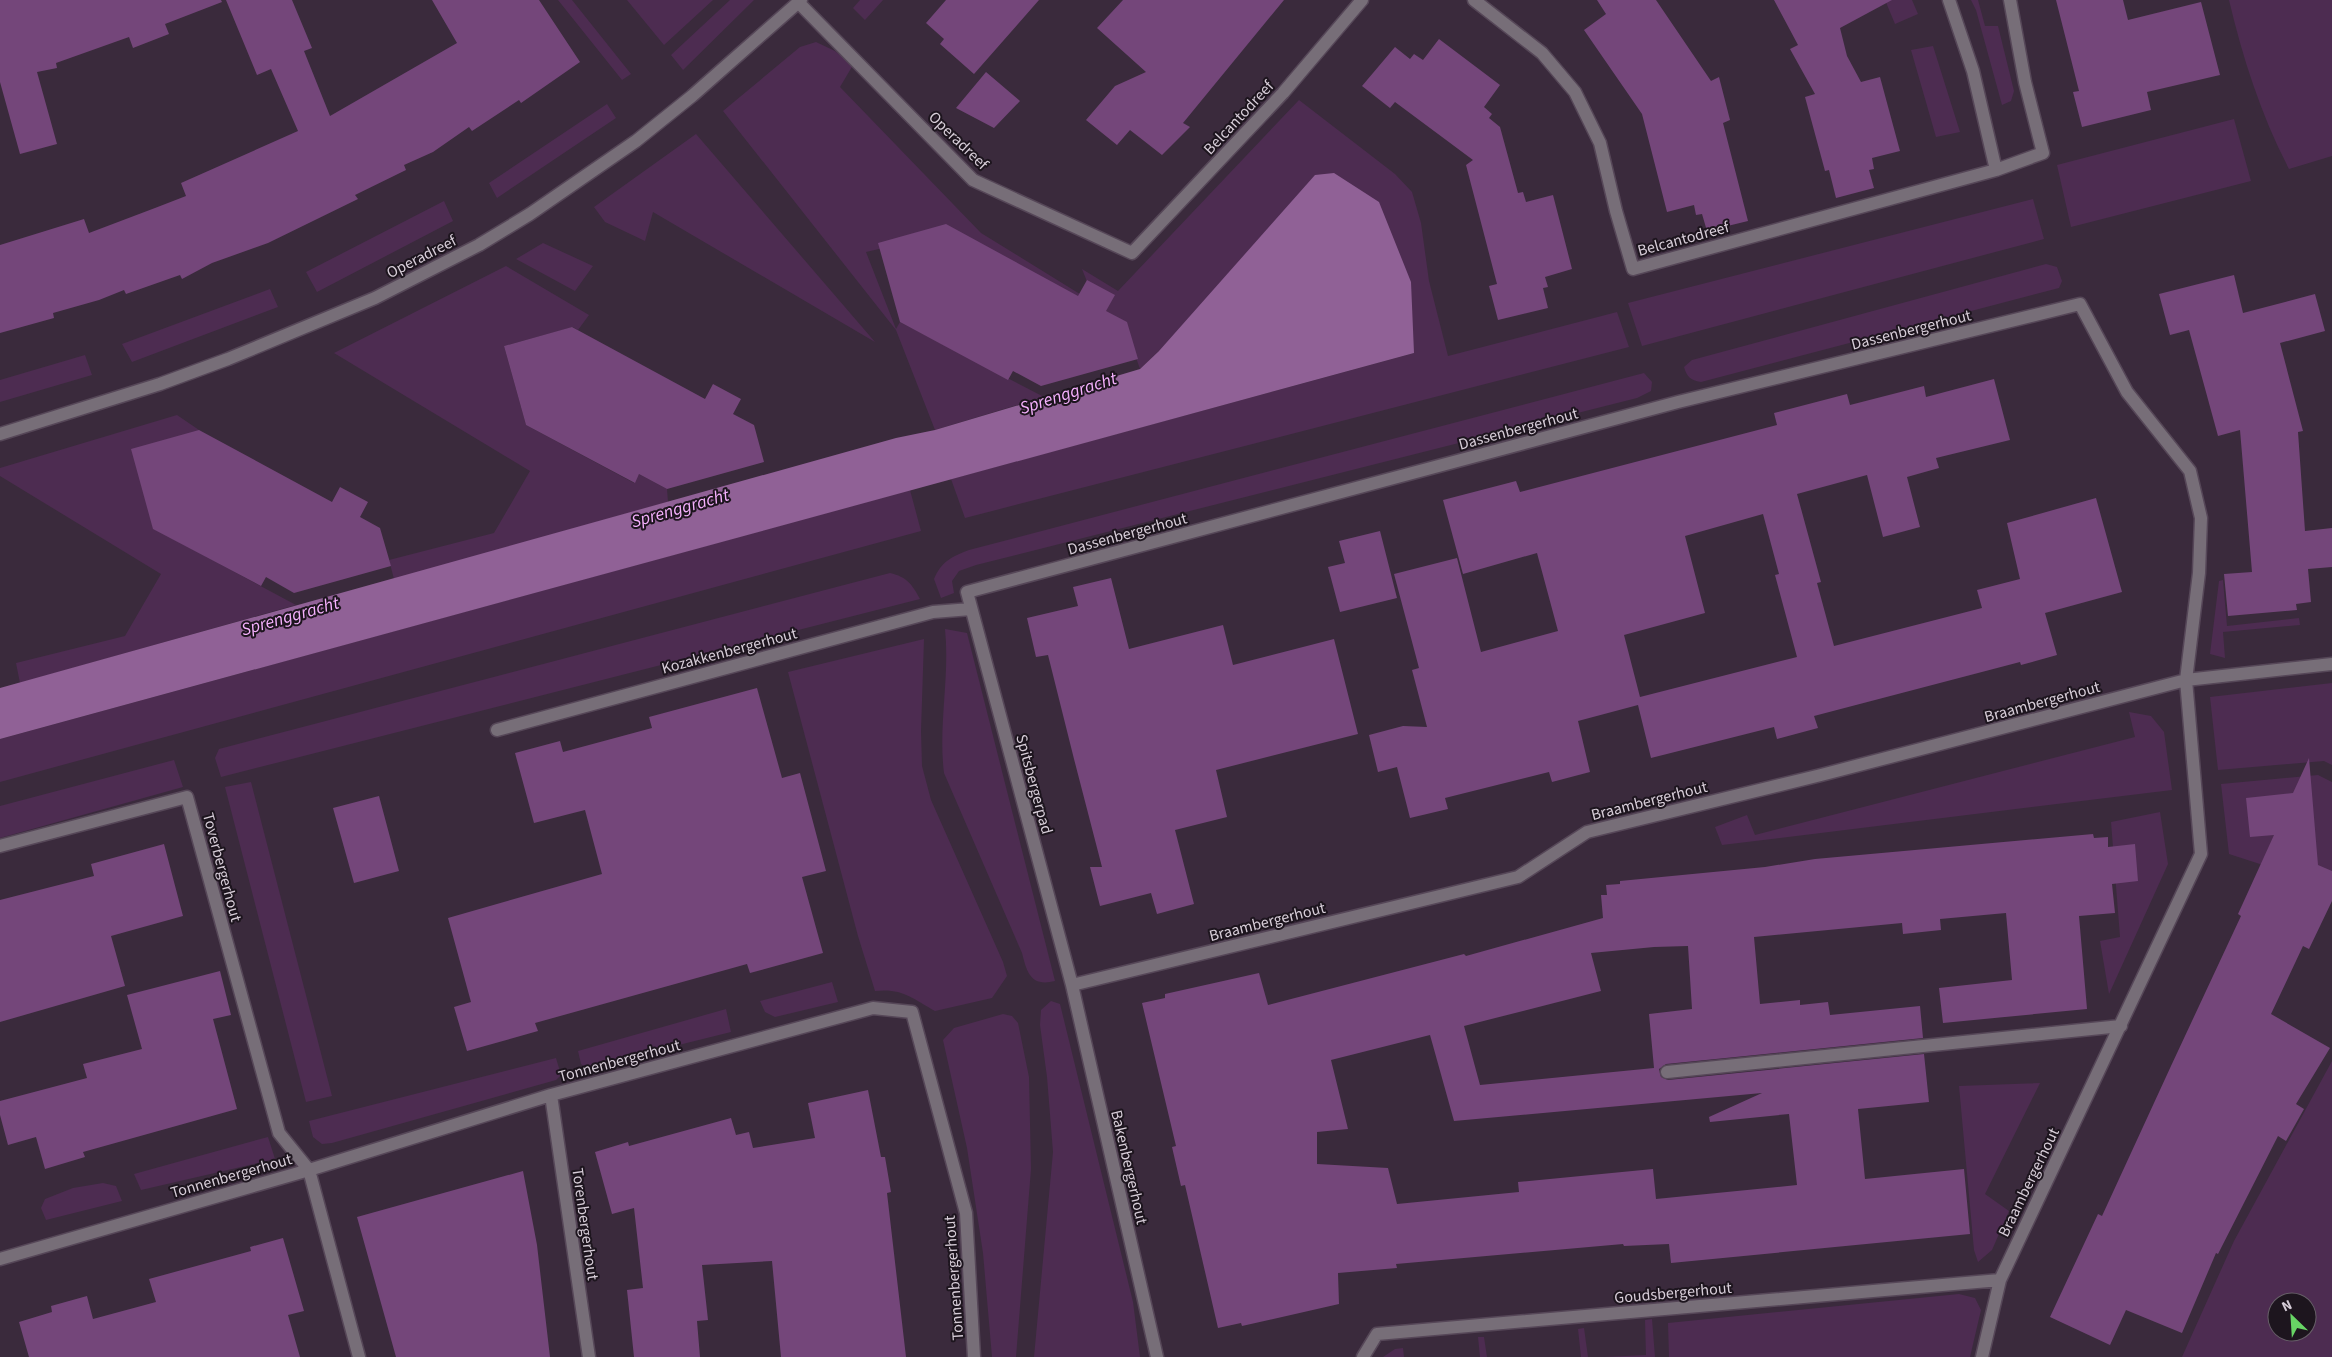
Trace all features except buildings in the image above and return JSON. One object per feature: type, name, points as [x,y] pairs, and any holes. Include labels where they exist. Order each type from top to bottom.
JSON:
[{"type":"street","name":"Belcantodreef","points":[[1132,252],[1283,93],[1362,0]]},
{"type":"street","name":"Belcantodreef","points":[[1474,0],[1542,53],[1575,92],[1600,143],[1616,211],[1633,269],[1996,170],[2043,153],[2025,82],[2010,0]]},
{"type":"street","points":[[1949,0],[1973,71],[1996,170]]},
{"type":"street","name":"Operadreef","points":[[0,434],[160,384],[228,359],[375,298],[479,245],[530,214],[636,141],[692,96],[799,1],[974,180],[1132,252]]},
{"type":"street","name":"Dassenbergerhout","points":[[967,592],[1678,402],[2080,304]]},
{"type":"street","name":"Braambergerhout","points":[[1982,1357],[2000,1280],[2201,854],[2186,680],[2199,574],[2201,518],[2190,471],[2127,392],[2080,304]]},
{"type":"street","name":"Spitsbergerpad","points":[[967,592],[1072,985]]},
{"type":"street","name":"Kozakkenbergerhout","points":[[497,730],[933,612],[971,609]]},
{"type":"street","points":[[2186,680],[2332,664]]},
{"type":"street","name":"Braambergerhout","points":[[1072,985],[1518,878],[1587,832],[1821,775],[2186,680]]},
{"type":"street","name":"Toverbergerhout","points":[[0,846],[187,797],[280,1133],[309,1170]]},
{"type":"street","name":"Bakenbergerhout","points":[[1072,985],[1157,1357]]},
{"type":"street","name":"Tonnenbergerhout","points":[[0,1259],[309,1170],[551,1095],[873,1008],[912,1012],[966,1214],[974,1357]]},
{"type":"street","points":[[1667,1072],[2121,1026]]},
{"type":"street","name":"Torenbergerhout","points":[[551,1095],[589,1357]]},
{"type":"street","points":[[309,1170],[359,1357]]},
{"type":"street","name":"Goudsbergerhout","points":[[1363,1357],[1377,1334],[2000,1280]]},
{"type":"shaded area","points":[[558,0],[572,0],[631,74],[622,80]]},
{"type":"shaded area","points":[[627,0],[713,0],[664,45]]},
{"type":"shaded area","points":[[730,0],[754,0],[683,70],[671,55]]},
{"type":"shaded area","points":[[860,0],[883,0],[865,20],[853,8]]},
{"type":"shaded area","points":[[1885,0],[1912,0],[1918,14],[1895,24]]},
{"type":"shaded area","points":[[1971,0],[1978,0],[1985,26],[1998,26],[2014,91],[2011,101],[2002,105],[1976,10]]},
{"type":"shaded area","points":[[2229,0],[2332,0],[2332,156],[2289,169],[2261,107],[2240,44]]},
{"type":"shaded area","points":[[816,42],[835,51],[853,65],[840,87],[981,233],[1096,304],[1082,269],[1118,291],[1299,100],[1395,174],[1412,192],[1421,223],[1429,281],[1448,356],[1617,312],[1629,347],[965,518],[951,479],[1414,353],[1159,351],[1140,369],[1128,335],[922,239],[866,252],[896,329],[900,322],[1044,397],[935,430],[896,330],[723,111],[800,47]]},
{"type":"shaded area","points":[[1933,46],[1960,132],[1936,137],[1911,50]]},
{"type":"shaded area","points":[[607,104],[616,118],[497,198],[489,183]]},
{"type":"shaded area","points":[[2234,119],[2251,181],[2071,227],[2057,165]]},
{"type":"shaded area","points":[[696,134],[875,342],[653,212],[645,241],[605,222],[594,207]]},
{"type":"shaded area","points":[[2033,199],[2044,239],[1642,346],[1628,303]]},
{"type":"shaded area","points":[[444,201],[453,221],[317,292],[306,272]]},
{"type":"shaded area","points":[[543,243],[593,266],[575,291],[516,259]]},
{"type":"shaded area","points":[[2046,264],[2057,267],[2062,281],[2059,288],[1701,382],[1690,378],[1684,367],[1692,360]]},
{"type":"shaded area","points":[[506,266],[589,315],[578,330],[573,327],[504,346],[526,425],[634,483],[639,474],[667,489],[668,502],[394,579],[389,560],[494,533],[530,471],[334,353]]},
{"type":"shaded area","points":[[270,289],[278,307],[132,362],[122,344]]},
{"type":"shaded area","points":[[85,355],[92,375],[0,402],[0,380]]},
{"type":"shaded area","points":[[1644,373],[1652,382],[1651,391],[1637,398],[976,565],[959,571],[952,581],[954,593],[941,598],[934,579],[940,568],[948,560],[969,550]]},
{"type":"shaded area","points":[[177,415],[199,430],[153,528],[296,605],[20,683],[16,663],[125,636],[161,574],[0,476],[0,468]]},
{"type":"shaded area","points":[[910,490],[921,531],[0,782],[0,739]]},
{"type":"shaded area","points":[[890,573],[908,582],[920,599],[221,777],[215,758],[219,749]]},
{"type":"shaded area","points":[[2223,580],[2227,626],[2299,618],[2300,625],[2223,632],[2225,658],[2210,654],[2219,581]]},
{"type":"shaded area","points":[[945,629],[967,633],[1055,981],[1040,982],[1031,977],[1028,972],[1022,953],[944,773],[942,737],[946,665]]},
{"type":"shaded area","points":[[924,639],[921,731],[922,766],[931,800],[1003,962],[1007,976],[992,998],[935,1011],[900,993],[884,990],[875,991],[858,936],[788,672]]},
{"type":"shaded area","points":[[2332,683],[2332,765],[2324,761],[2218,770],[2210,697]]},
{"type":"shaded area","points":[[2129,712],[2151,716],[2164,732],[2172,790],[1722,845],[1715,827],[1747,815],[1755,835],[2135,737]]},
{"type":"shaded area","points":[[174,760],[183,787],[0,838],[0,806]]},
{"type":"shaded area","points":[[2318,775],[2332,782],[2332,899],[2263,865],[2229,854],[2221,784]]},
{"type":"shaded area","points":[[251,782],[332,1096],[306,1102],[225,787]]},
{"type":"shaded area","points":[[2160,812],[2168,864],[2109,994],[2100,941],[2120,937],[2111,822]]},
{"type":"shaded area","points":[[832,982],[838,1002],[775,1017],[765,1012],[760,1001]]},
{"type":"shaded area","points":[[1051,1001],[1060,1004],[1133,1302],[1140,1357],[1034,1357],[1053,1152],[1047,1077],[1040,1025],[1041,1010]]},
{"type":"shaded area","points":[[726,1009],[731,1032],[586,1068],[581,1064],[578,1051]]},
{"type":"shaded area","points":[[1003,1014],[1012,1016],[1018,1023],[1029,1077],[1031,1169],[1016,1357],[992,1357],[983,1253],[967,1148],[943,1040],[954,1028]]},
{"type":"shaded area","points":[[556,1058],[561,1075],[556,1080],[332,1143],[322,1144],[313,1137],[309,1121]]},
{"type":"shaded area","points":[[2332,1061],[2332,1357],[2182,1357],[2234,1241]]},
{"type":"shaded area","points":[[2040,1083],[1985,1194],[2009,1211],[1992,1250],[1978,1262],[1974,1250],[1959,1086]]},
{"type":"shaded area","points":[[268,1137],[275,1159],[141,1190],[134,1174]]},
{"type":"shaded area","points":[[103,1183],[116,1186],[122,1201],[46,1220],[41,1208],[45,1199],[73,1188]]},
{"type":"shaded area","points":[[1959,1294],[1975,1298],[1981,1310],[1970,1357],[1669,1357],[1668,1323]]},
{"type":"shaded area","points":[[1652,1319],[1655,1357],[1604,1357],[1646,1355],[1645,1320]]},
{"type":"shaded area","points":[[1584,1328],[1588,1357],[1581,1357],[1578,1329]]},
{"type":"shaded area","points":[[1478,1337],[1484,1337],[1487,1357],[1480,1357]]},
{"type":"shaded area","points":[[1403,1348],[1404,1357],[1383,1357],[1395,1349]]},
{"type":"water","name":"Sprenggracht","points":[[1334,173],[1379,202],[1411,282],[1414,353],[0,739],[0,688],[896,438],[935,430],[1140,369],[1159,351],[1315,175]]}]
